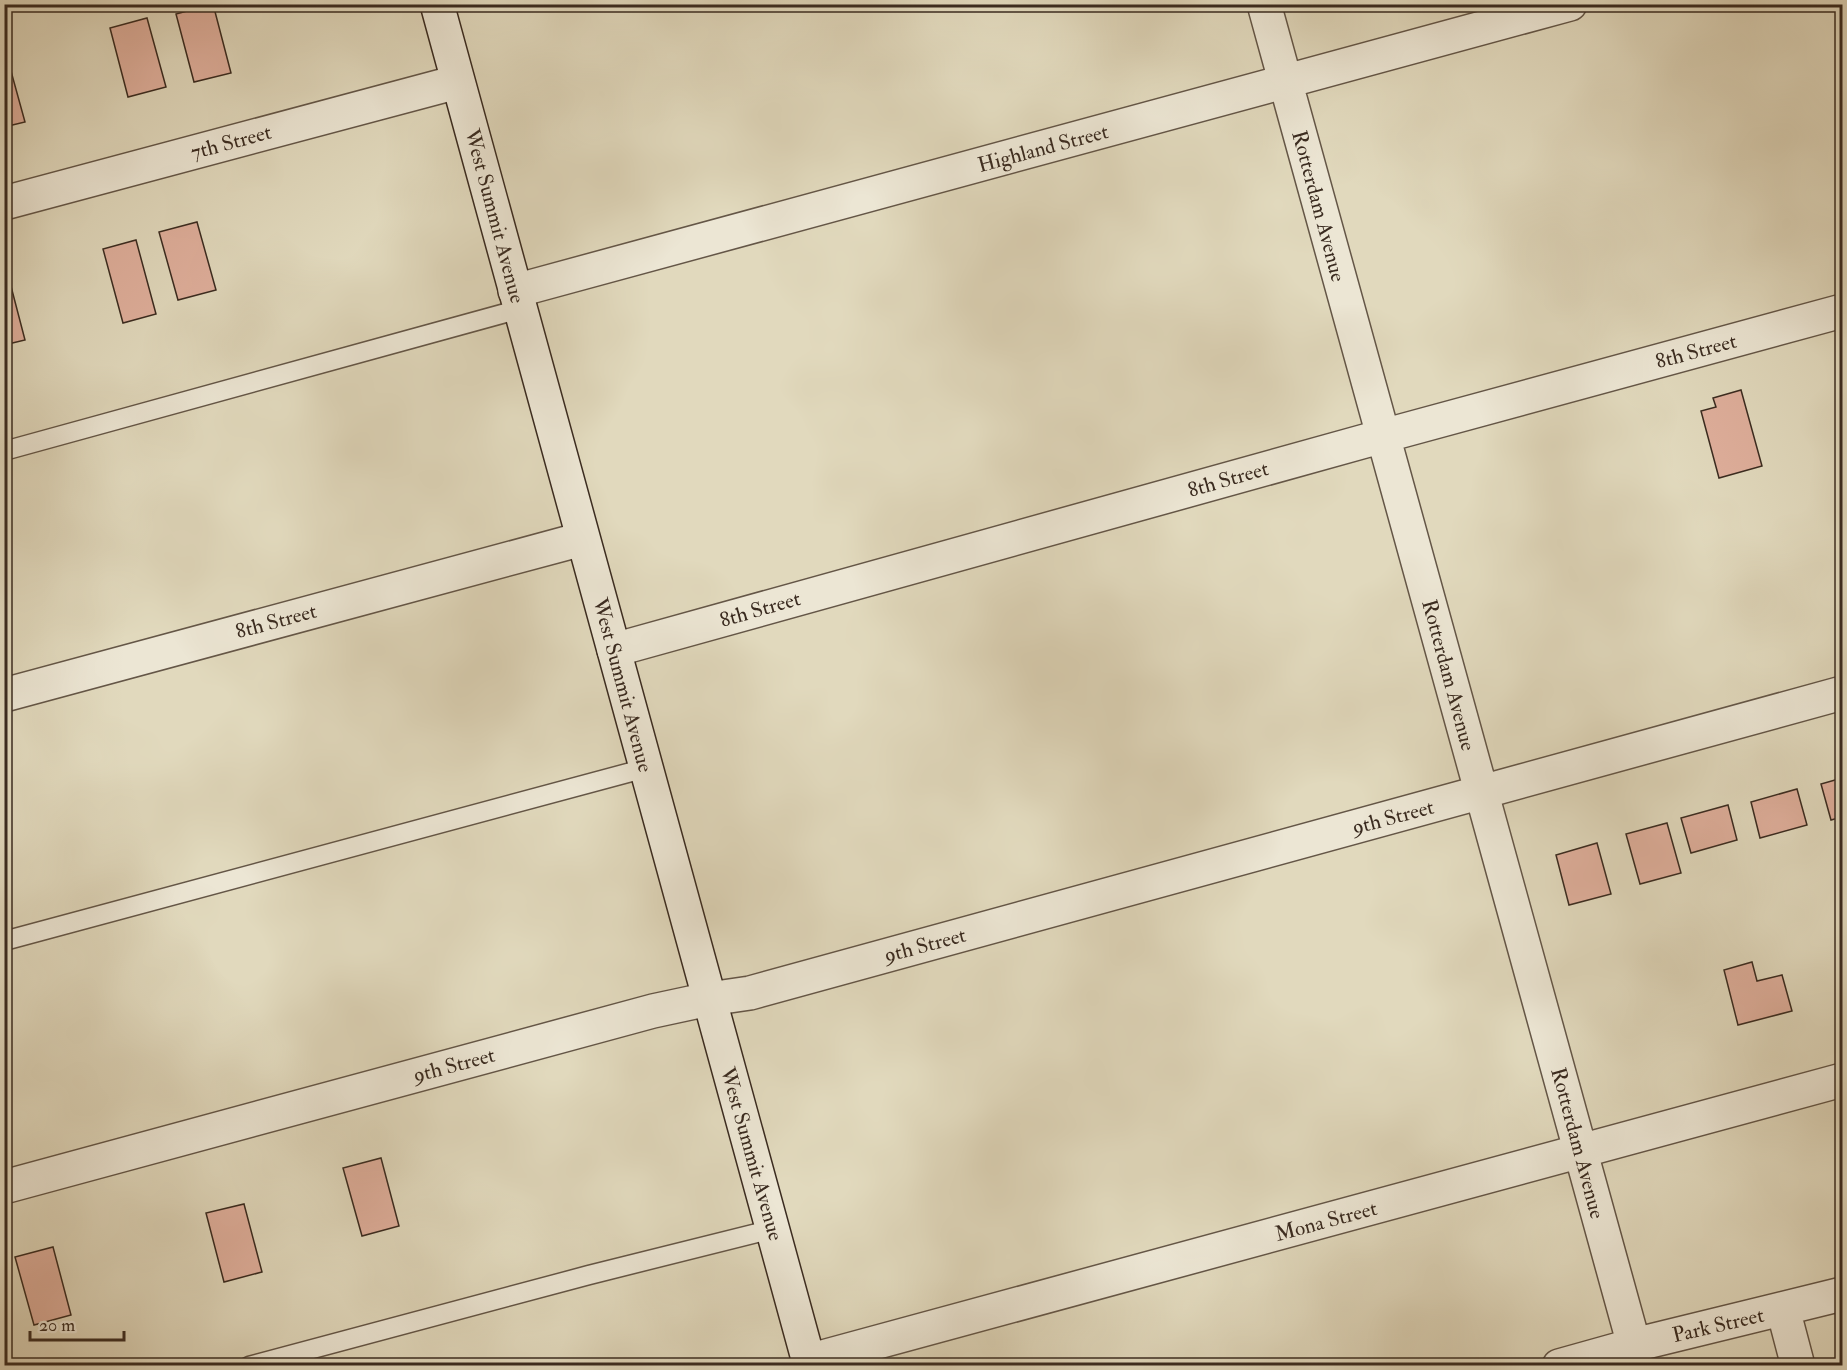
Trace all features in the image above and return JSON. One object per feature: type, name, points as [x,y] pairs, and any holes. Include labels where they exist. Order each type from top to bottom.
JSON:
[{"type":"street","name":"West Summit Avenue","points":[[437,4],[809,1363]]},
{"type":"street","name":"Rotterdam Avenue","points":[[1264,4],[1634,1345]]},
{"type":"street","name":"Highland Street","points":[[518,300],[1285,82],[1570,4]]},
{"type":"street","name":"7th Street","points":[[4,203],[457,82]]},
{"type":"street","name":"8th Street","points":[[614,650],[1842,311]]},
{"type":"street","name":"8th Street","points":[[4,695],[582,538]]},
{"type":"street","name":"9th Street","points":[[4,1187],[653,1011],[750,993],[1842,693]]},
{"type":"street","name":"Mona Street","points":[[809,1363],[1842,1080]]},
{"type":"street","name":"Park Street","points":[[1559,1365],[1842,1294]]},
{"type":"street","points":[[1783,1310],[1798,1365]]},
{"type":"lane","points":[[4,451],[518,300]]},
{"type":"lane","points":[[4,941],[646,768]]},
{"type":"lane","points":[[249,1365],[589,1275],[774,1229]]},
{"type":"building","points":[[213,4],[231,73],[194,82],[176,14]]},
{"type":"building","points":[[147,18],[166,87],[128,97],[110,28]]},
{"type":"building","points":[[4,53],[6,53],[25,122],[4,127]]},
{"type":"building","points":[[197,222],[216,290],[178,300],[159,232]]},
{"type":"building","points":[[136,240],[156,314],[123,323],[103,249]]},
{"type":"building","points":[[7,271],[25,340],[4,345],[4,272]]},
{"type":"building","points":[[1741,390],[1762,466],[1719,478],[1701,411],[1716,407],[1713,398]]},
{"type":"building","points":[[1842,778],[1842,817],[1831,820],[1821,784]]},
{"type":"building","points":[[1797,789],[1807,825],[1760,838],[1751,802]]},
{"type":"building","points":[[1728,805],[1737,840],[1691,853],[1681,818]]},
{"type":"building","points":[[1667,823],[1681,873],[1640,884],[1626,834]]},
{"type":"building","points":[[1597,843],[1611,894],[1569,905],[1556,855]]},
{"type":"building","points":[[1752,962],[1757,981],[1782,975],[1792,1011],[1738,1025],[1724,970]]},
{"type":"building","points":[[381,1158],[399,1226],[362,1236],[343,1168]]},
{"type":"building","points":[[244,1204],[262,1272],[224,1282],[206,1213]]},
{"type":"building","points":[[53,1247],[71,1315],[34,1325],[15,1257]]}]
